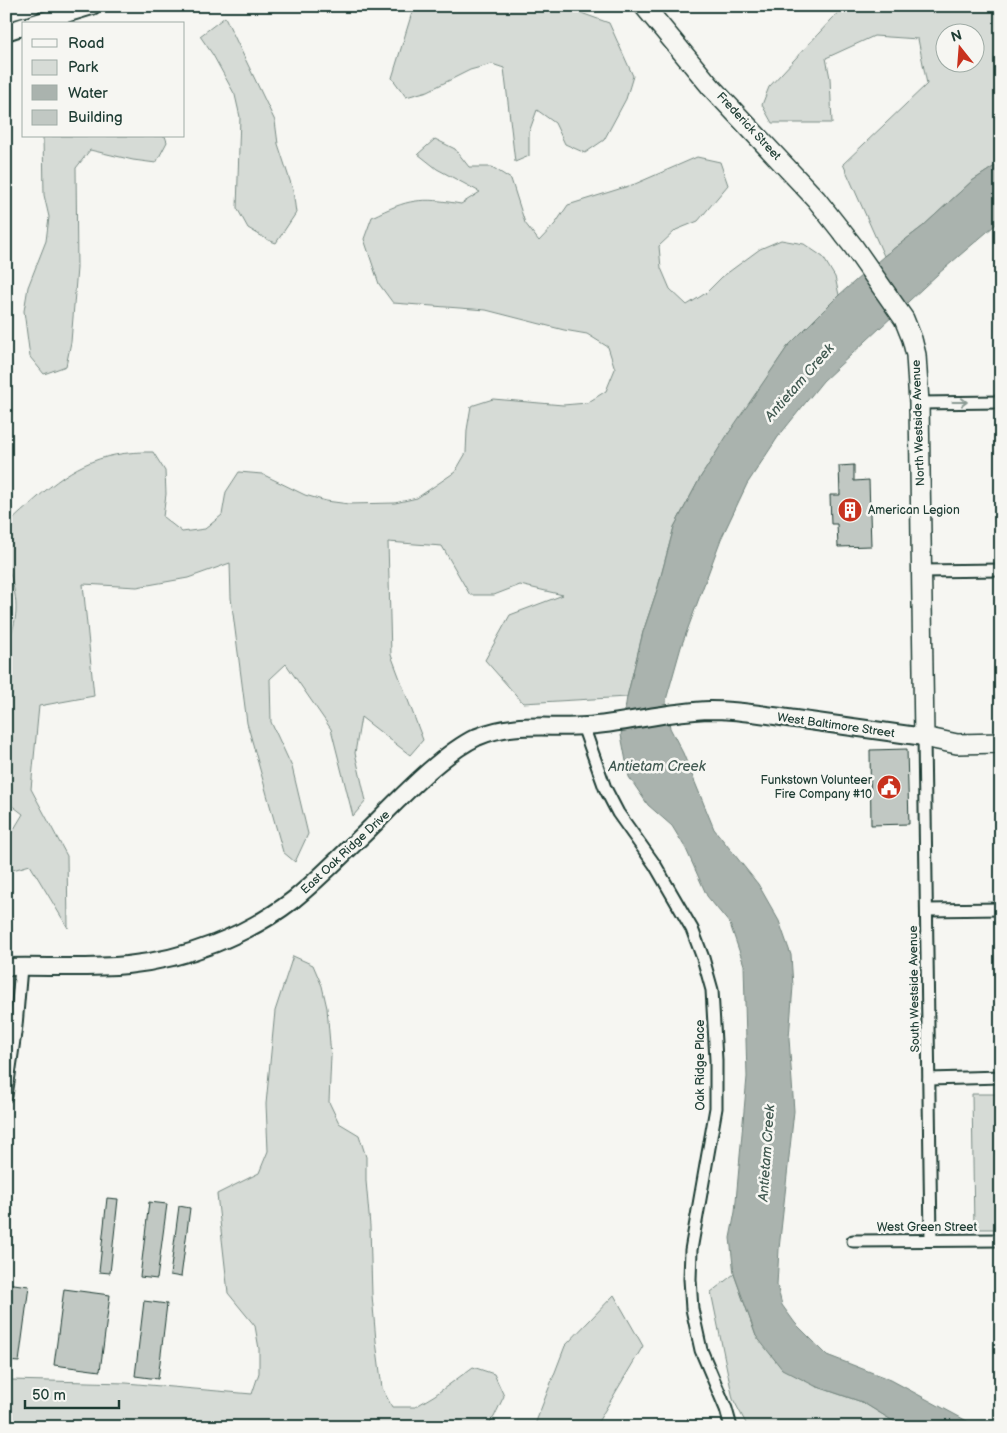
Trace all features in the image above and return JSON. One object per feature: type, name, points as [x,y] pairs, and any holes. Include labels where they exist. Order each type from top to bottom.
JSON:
[{"type":"main road","name":"Frederick Street","points":[[644,6],[711,86],[816,199],[853,246]]},
{"type":"main road","name":"North Westside Avenue","points":[[853,246],[904,319],[916,355],[919,403],[924,737]]},
{"type":"main road","name":"West Baltimore Street","points":[[924,737],[957,744],[1001,743]]},
{"type":"street","points":[[6,13],[32,6]]},
{"type":"street","points":[[39,22],[92,6]]},
{"type":"street","points":[[6,32],[22,27]]},
{"type":"street","points":[[919,403],[1001,402]]},
{"type":"street","points":[[921,571],[1001,570]]},
{"type":"street","name":"West Baltimore Street","points":[[671,714],[710,710],[730,711],[924,737]]},
{"type":"street","name":"East Oak Ridge Drive","points":[[14,967],[96,967],[130,964],[163,959],[231,937],[264,919],[292,900],[328,869],[434,768],[475,738],[494,731],[518,727],[538,725],[590,726],[671,714]]},
{"type":"street","name":"Oak Ridge Place","points":[[590,726],[602,779],[618,813],[656,865],[692,928],[712,990],[716,1060],[716,1108],[691,1250],[690,1279],[692,1309],[701,1350],[726,1409],[731,1427]]},
{"type":"street","name":"South Westside Avenue","points":[[924,737],[931,1240]]},
{"type":"street","points":[[927,910],[1001,909]]},
{"type":"street","points":[[6,1096],[16,1026],[14,967]]},
{"type":"street","points":[[929,1079],[1001,1077]]},
{"type":"street","name":"West Green Street","points":[[853,1241],[1001,1240]]},
{"type":"green space","points":[[414,6],[567,6],[609,23],[633,76],[626,99],[604,140],[585,153],[565,144],[555,123],[537,110],[529,132],[529,156],[515,162],[504,68],[492,64],[470,70],[428,91],[406,97],[392,78]]},
{"type":"green space","points":[[844,6],[1001,6],[1001,162],[972,181],[922,227],[884,256],[843,164],[927,84],[918,39],[874,36],[826,58],[830,78],[832,123],[772,123],[762,105],[769,87]]},
{"type":"green space","points":[[225,17],[275,121],[278,144],[293,190],[296,213],[276,243],[248,228],[237,208],[240,117],[235,95],[200,36]]},
{"type":"green space","points":[[43,138],[166,138],[167,142],[156,163],[133,160],[90,150],[76,168],[77,268],[71,342],[66,366],[44,374],[30,357],[24,311],[28,287],[46,241],[49,217],[44,195]]},
{"type":"green space","points":[[435,139],[455,149],[469,167],[492,167],[511,179],[525,223],[539,241],[555,224],[568,205],[635,184],[697,157],[720,162],[728,185],[698,221],[676,230],[659,246],[661,268],[670,289],[687,305],[706,293],[722,277],[760,249],[781,240],[804,244],[823,257],[835,277],[839,295],[788,346],[700,478],[674,527],[658,587],[643,632],[627,697],[523,703],[485,660],[510,615],[563,595],[520,585],[494,595],[470,595],[442,546],[388,542],[391,655],[423,740],[410,755],[361,717],[355,753],[366,801],[353,816],[331,729],[286,664],[270,679],[271,722],[292,767],[308,834],[295,862],[283,852],[247,723],[231,598],[230,563],[188,578],[137,587],[83,584],[94,696],[39,706],[31,789],[67,856],[68,928],[30,865],[6,872],[6,835],[11,834],[23,814],[6,801],[6,656],[16,607],[14,588],[5,551],[5,542],[7,528],[15,518],[70,472],[84,465],[115,455],[153,452],[165,471],[166,494],[163,517],[182,532],[205,529],[222,515],[226,492],[239,472],[262,474],[305,495],[326,501],[349,504],[395,503],[417,498],[455,472],[466,453],[471,406],[493,399],[563,405],[587,403],[606,391],[615,369],[608,347],[587,334],[486,310],[393,303],[379,284],[364,239],[372,217],[395,206],[415,201],[425,200],[461,204],[480,192],[437,169],[418,154]]},
{"type":"green space","points":[[293,956],[313,965],[322,986],[327,1008],[331,1056],[329,1102],[339,1123],[359,1135],[366,1157],[372,1295],[382,1388],[392,1407],[415,1407],[473,1367],[494,1374],[504,1396],[494,1417],[486,1427],[6,1427],[6,1383],[11,1380],[126,1383],[252,1394],[259,1373],[259,1349],[255,1326],[228,1293],[217,1194],[259,1173],[268,1151],[266,1104],[275,1011]]},
{"type":"green space","points":[[972,1094],[1001,1094],[1001,1229],[974,1229]]},
{"type":"green space","points":[[734,1274],[756,1336],[815,1386],[862,1402],[903,1427],[748,1427],[733,1399],[711,1292]]},
{"type":"green space","points":[[614,1295],[643,1346],[595,1427],[534,1427],[565,1346]]},
{"type":"water","name":"Antietam Creek","points":[[1001,162],[1001,220],[938,274],[823,381],[778,437],[747,484],[721,539],[681,647],[666,700],[670,728],[683,753],[714,829],[758,884],[779,921],[791,955],[793,986],[789,1038],[794,1111],[779,1249],[777,1285],[782,1305],[795,1323],[827,1355],[891,1380],[978,1427],[903,1427],[862,1402],[815,1386],[782,1369],[756,1336],[734,1274],[730,1238],[735,1212],[747,1077],[744,965],[730,924],[707,896],[686,849],[672,826],[648,805],[629,777],[621,735],[627,697],[643,632],[658,587],[674,527],[700,478],[726,437],[788,346],[839,295],[884,256],[922,227],[972,181]]},
{"type":"building","name":"American Legion","points":[[854,465],[854,481],[869,480],[871,546],[838,547],[837,524],[831,524],[830,495],[840,495],[839,466]]},
{"type":"building","name":"Funkstown Volunteer Fire Company #10","points":[[907,749],[909,824],[871,825],[870,750]]},
{"type":"building","points":[[107,1198],[118,1199],[110,1273],[99,1272]]},
{"type":"building","points":[[149,1202],[167,1204],[157,1279],[140,1277]]},
{"type":"building","points":[[179,1206],[190,1208],[181,1277],[170,1275]]},
{"type":"building","points":[[6,1283],[29,1286],[19,1362],[6,1361]]},
{"type":"building","points":[[64,1289],[110,1295],[100,1371],[54,1365]]},
{"type":"building","points":[[144,1301],[167,1304],[158,1379],[135,1376]]},
{"type":"place","name":"American Legion","points":[[850,510]]},
{"type":"place","name":"Funkstown Volunteer Fire Company #10","points":[[889,787]]}]
